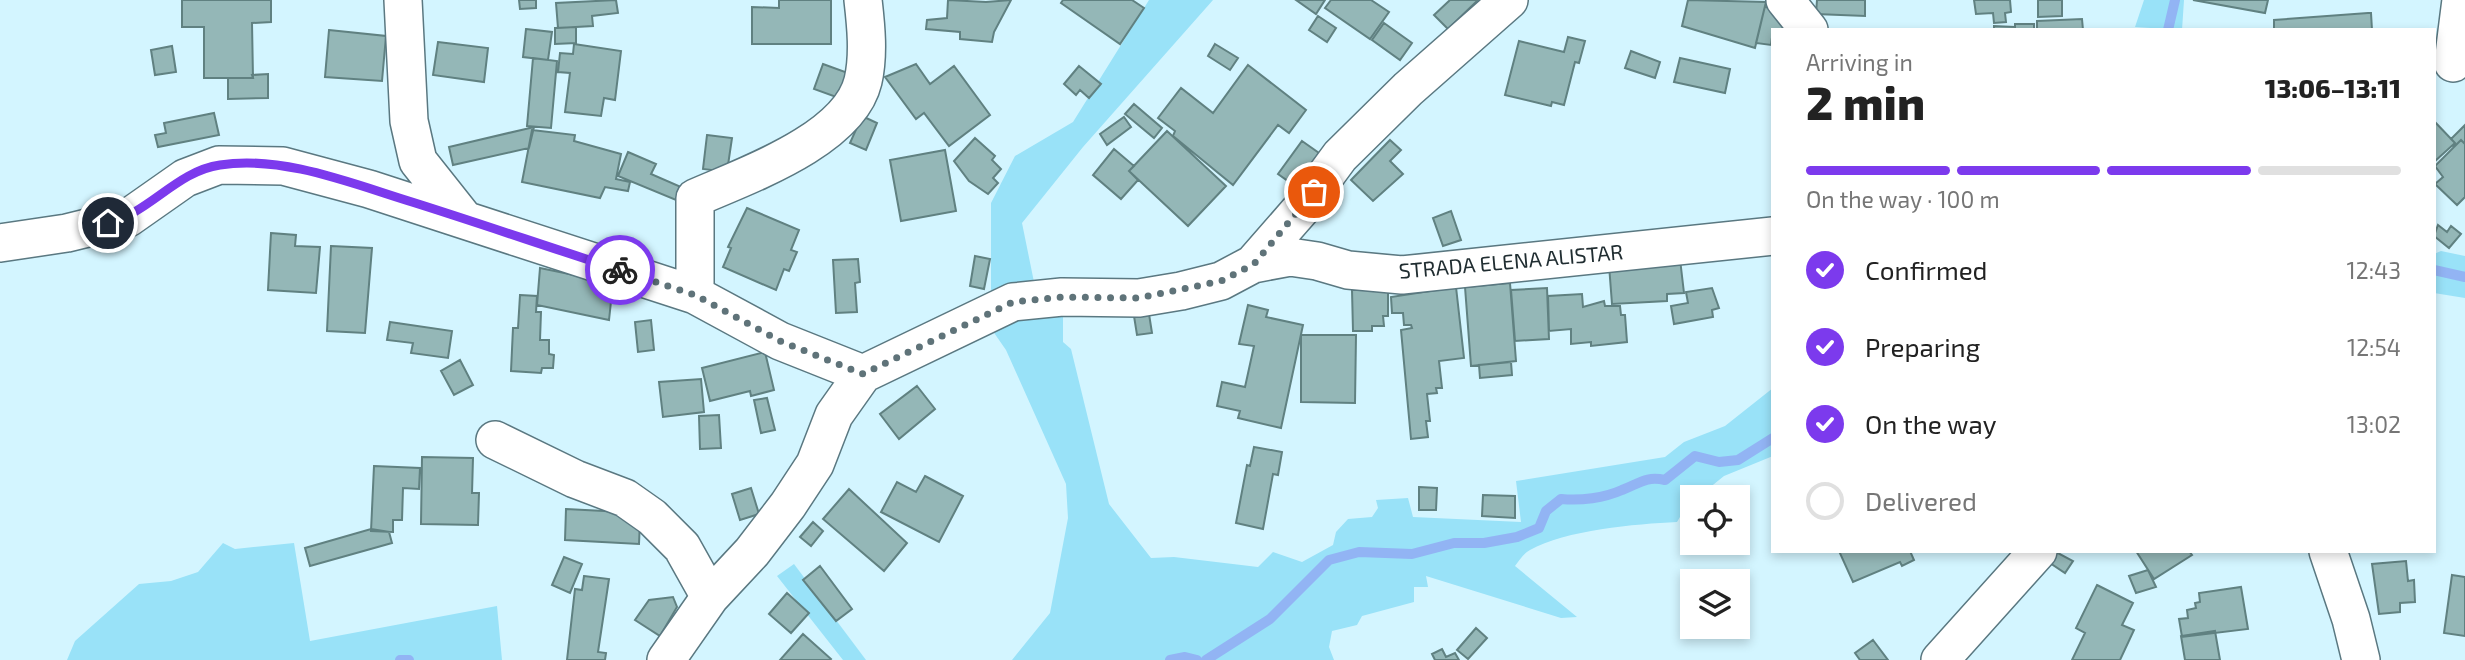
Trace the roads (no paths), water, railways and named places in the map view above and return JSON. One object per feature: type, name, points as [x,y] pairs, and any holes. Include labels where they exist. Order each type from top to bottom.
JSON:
[{"type":"street","points":[[403,0],[409,121],[418,161],[464,219]]},
{"type":"street","points":[[695,295],[695,198],[799,151],[834,124],[852,104],[862,83],[866,56],[863,0]]},
{"type":"street","points":[[1254,264],[1301,209],[1340,156],[1408,89],[1509,0]]},
{"type":"street","points":[[1785,0],[1807,28]]},
{"type":"street","points":[[2451,65],[2461,0]]},
{"type":"street","points":[[0,243],[67,233],[128,218],[185,178],[219,165],[283,166],[464,219],[695,295],[780,341],[863,374],[834,415],[815,464],[788,505],[752,552],[710,597],[666,660]]},
{"type":"street","name":"STRADA ELENA ALISTAR","points":[[863,374],[1013,302],[1160,294],[1221,281],[1254,264],[1290,257],[1348,270],[1402,275],[1771,236]]},
{"type":"street","points":[[495,439],[575,479],[625,498],[652,517],[682,547],[710,597]]},
{"type":"street","points":[[1940,660],[2036,553]]},
{"type":"street","points":[[2329,553],[2351,619],[2361,660]]},
{"type":"waterway","points":[[2168,28],[2175,0]]},
{"type":"waterway","points":[[2436,270],[2465,277]]},
{"type":"waterway","points":[[1206,660],[1270,619],[1329,560],[1359,552],[1412,554],[1454,543],[1484,543],[1517,537],[1539,528],[1546,511],[1561,499],[1600,497],[1648,480],[1665,480],[1695,456],[1719,462],[1738,460],[1771,439]]},
{"type":"waterway","points":[[1170,660],[1185,657],[1197,660]]},
{"type":"waterway","points":[[400,660],[409,660]]}]
